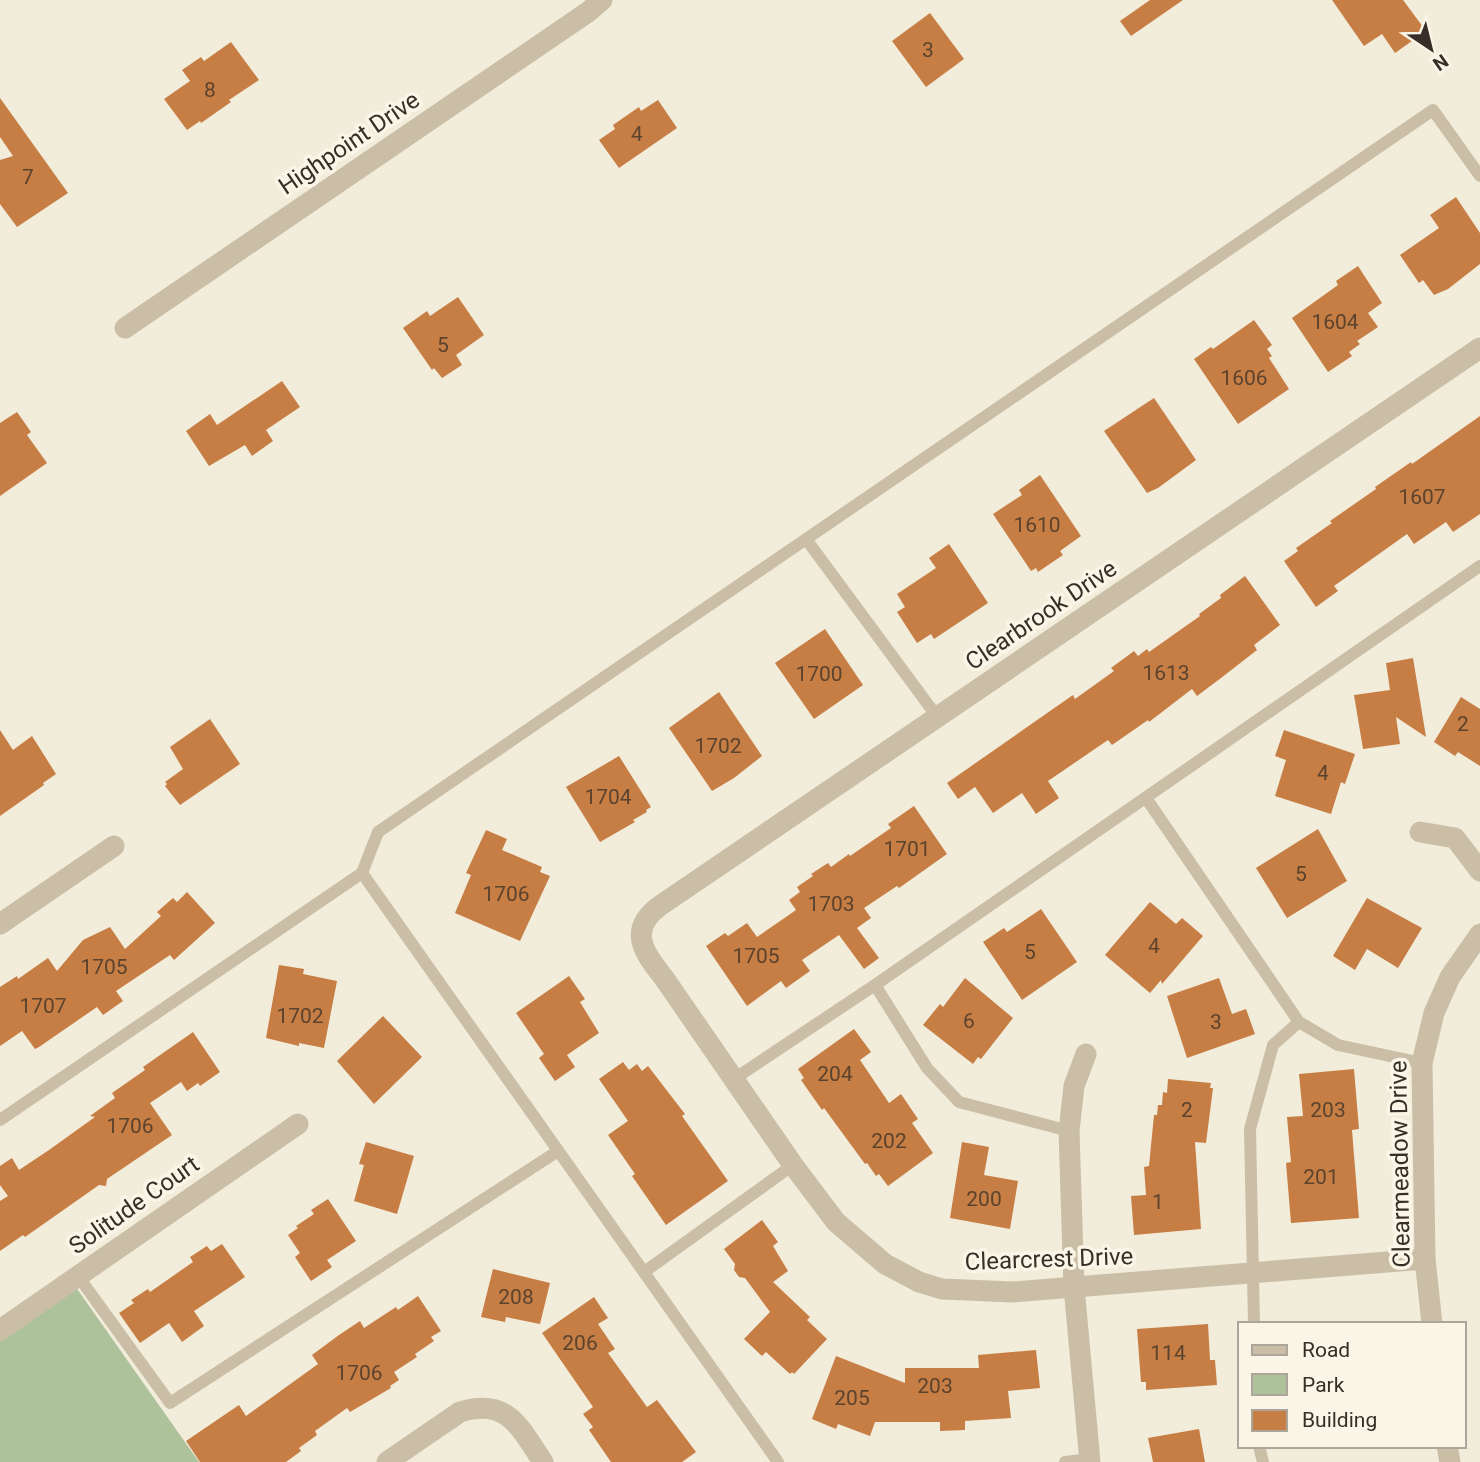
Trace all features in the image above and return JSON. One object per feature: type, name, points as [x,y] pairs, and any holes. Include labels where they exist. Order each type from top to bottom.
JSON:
[{"type":"street","name":"Highpoint Drive","points":[[125,328],[602,0]]},
{"type":"street","name":"Clearbrook Drive","points":[[641,933],[651,912],[1480,348]]},
{"type":"street","points":[[1420,832],[1455,838],[1480,871]]},
{"type":"street","points":[[0,924],[114,846]]},
{"type":"street","name":"Clearcrest Drive","points":[[641,933],[646,956],[836,1222],[885,1264],[919,1282],[942,1289],[1012,1292],[1425,1259]]},
{"type":"street","name":"Clearmeadow Drive","points":[[1432,1322],[1425,1259],[1422,1063],[1434,1013],[1450,976],[1480,934]]},
{"type":"street","points":[[1086,1054],[1074,1086],[1069,1132],[1074,1287],[1090,1461]]},
{"type":"street","name":"Solitude Court","points":[[0,1330],[298,1124]]},
{"type":"street","points":[[387,1462],[460,1412],[487,1407],[512,1417],[543,1462]]},
{"type":"lane","points":[[0,1120],[362,873],[378,832],[1433,110],[1480,176]]},
{"type":"lane","points":[[806,539],[938,718]]},
{"type":"lane","points":[[734,1079],[1477,573]]},
{"type":"lane","points":[[1146,797],[1299,1022],[1338,1045],[1422,1063]]},
{"type":"lane","points":[[362,873],[778,1462]]},
{"type":"lane","points":[[875,985],[928,1068],[959,1102],[1069,1132]]},
{"type":"lane","points":[[1254,1322],[1250,1129],[1273,1045],[1299,1022]]},
{"type":"lane","points":[[78,1276],[170,1402],[558,1151]]},
{"type":"lane","points":[[644,1272],[793,1165]]},
{"type":"lane","points":[[1065,1462],[1090,1461]]},
{"type":"green space","points":[[75,1286],[199,1462],[0,1462],[0,1338]]},
{"type":"building","points":[[1150,0],[1183,0],[1131,36],[1120,21]]},
{"type":"building","points":[[1332,0],[1403,0],[1426,31],[1395,53],[1382,34],[1364,46]]},
{"type":"building","points":[[930,13],[964,59],[926,87],[892,41]]},
{"type":"building","points":[[231,42],[259,80],[201,123],[200,121],[187,130],[164,99],[190,81],[182,70],[201,57],[204,61]]},
{"type":"building","points":[[0,98],[68,193],[17,227],[0,204],[0,160],[13,156],[0,137]]},
{"type":"building","points":[[658,100],[677,128],[619,168],[599,140],[615,129],[613,125],[639,107],[641,111]]},
{"type":"building","points":[[1456,197],[1480,233],[1480,264],[1448,289],[1434,295],[1423,280],[1419,283],[1400,255],[1439,228],[1430,215]]},
{"type":"building","points":[[1358,266],[1382,303],[1368,313],[1378,327],[1357,341],[1360,344],[1349,352],[1352,356],[1328,372],[1292,318],[1338,285],[1336,281]]},
{"type":"building","points":[[458,297],[484,335],[456,355],[462,365],[442,378],[434,368],[432,370],[403,328],[427,311],[430,316]]},
{"type":"building","points":[[1254,320],[1272,345],[1267,349],[1272,356],[1269,358],[1289,389],[1238,424],[1194,359]]},
{"type":"building","points":[[282,381],[300,407],[266,430],[273,441],[252,456],[245,445],[209,466],[186,431],[210,414],[217,425]]},
{"type":"building","points":[[1154,398],[1196,460],[1147,493],[1104,431]]},
{"type":"building","points":[[17,412],[31,432],[27,435],[47,463],[0,496],[0,423]]},
{"type":"building","points":[[1480,416],[1480,514],[1453,532],[1446,522],[1414,544],[1407,534],[1334,586],[1338,591],[1316,607],[1284,561],[1298,551],[1296,548],[1332,523],[1330,521],[1376,489],[1375,487]]},
{"type":"building","points":[[1040,475],[1081,536],[1060,551],[1063,555],[1038,572],[1036,568],[1031,571],[993,514],[1022,495],[1019,490]]},
{"type":"building","points":[[949,544],[988,603],[934,639],[931,634],[917,643],[897,612],[905,607],[897,594],[936,568],[929,558]]},
{"type":"building","points":[[1245,576],[1280,625],[1254,645],[1257,650],[1221,678],[1197,696],[1192,689],[1149,722],[1148,720],[1112,745],[1108,740],[1048,781],[1059,798],[1036,814],[1022,793],[993,813],[975,787],[958,799],[947,783],[1073,695],[1075,699],[1114,671],[1111,668],[1134,651],[1138,656],[1147,649],[1149,652],[1200,616],[1199,614],[1221,598],[1220,595]]},
{"type":"building","points":[[825,629],[863,685],[814,719],[775,663]]},
{"type":"building","points":[[1413,658],[1426,737],[1396,717],[1400,744],[1363,749],[1354,695],[1390,690],[1386,663]]},
{"type":"building","points":[[719,692],[762,756],[712,791],[669,728]]},
{"type":"building","points":[[1461,697],[1480,709],[1480,766],[1458,752],[1455,756],[1434,742]]},
{"type":"building","points":[[210,719],[240,764],[180,805],[165,786],[165,782],[183,769],[170,747]]},
{"type":"building","points":[[0,730],[13,750],[32,736],[56,774],[0,816]]},
{"type":"building","points":[[1284,730],[1355,754],[1345,784],[1341,782],[1331,814],[1275,796],[1286,760],[1275,756]]},
{"type":"building","points":[[619,756],[651,807],[633,820],[635,822],[600,842],[566,787]]},
{"type":"building","points":[[914,806],[947,854],[899,888],[897,886],[864,908],[871,918],[857,928],[879,958],[864,969],[839,935],[802,960],[810,971],[786,988],[781,981],[747,1006],[706,946],[747,923],[757,937],[796,910],[789,900],[800,892],[797,887],[813,876],[811,874],[828,863],[831,867],[849,854],[850,856],[891,828],[888,824]]},
{"type":"building","points":[[1318,829],[1347,881],[1287,918],[1256,868]]},
{"type":"building","points":[[486,830],[507,839],[502,850],[542,867],[540,872],[550,876],[520,941],[455,913],[471,875],[466,873]]},
{"type":"building","points":[[187,892],[215,923],[174,960],[170,955],[116,991],[123,1001],[103,1015],[97,1007],[35,1049],[22,1031],[0,1046],[0,987],[17,976],[18,979],[48,958],[57,971],[83,940],[110,927],[125,949],[161,916],[157,912],[173,898],[177,902]]},
{"type":"building","points":[[1367,898],[1422,928],[1398,968],[1367,949],[1355,970],[1333,956]]},
{"type":"building","points":[[1150,902],[1176,924],[1182,918],[1203,936],[1162,984],[1161,980],[1150,993],[1105,955]]},
{"type":"building","points":[[1041,909],[1077,962],[1022,1000],[983,942],[1004,928],[1007,932]]},
{"type":"building","points":[[279,965],[304,969],[303,974],[337,981],[324,1048],[299,1043],[299,1046],[266,1038]]},
{"type":"building","points":[[569,976],[585,999],[580,1002],[599,1033],[567,1055],[575,1067],[555,1081],[539,1058],[544,1054],[516,1013]]},
{"type":"building","points":[[965,978],[1013,1018],[981,1059],[978,1057],[973,1064],[923,1025],[940,1004],[943,1007]]},
{"type":"building","points":[[1219,978],[1232,1014],[1246,1009],[1255,1034],[1187,1058],[1167,996]]},
{"type":"building","points":[[383,1016],[422,1057],[374,1104],[337,1061]]},
{"type":"building","points":[[854,1029],[871,1052],[860,1060],[889,1103],[901,1094],[918,1119],[912,1123],[933,1153],[888,1186],[879,1174],[876,1176],[867,1163],[865,1164],[824,1108],[822,1110],[801,1080],[804,1078],[798,1069]]},
{"type":"building","points":[[193,1032],[220,1072],[200,1086],[198,1083],[187,1091],[181,1082],[150,1103],[172,1135],[107,1179],[106,1186],[99,1185],[25,1237],[23,1235],[0,1251],[0,1201],[8,1196],[0,1185],[0,1166],[12,1158],[19,1170],[49,1150],[95,1117],[90,1116],[115,1098],[112,1093],[145,1070],[143,1067]]},
{"type":"building","points":[[623,1062],[629,1070],[637,1064],[642,1071],[648,1066],[685,1114],[682,1116],[728,1181],[666,1225],[608,1135],[628,1121],[599,1079]]},
{"type":"building","points":[[1354,1069],[1359,1129],[1352,1130],[1359,1218],[1291,1223],[1286,1163],[1291,1162],[1287,1117],[1303,1116],[1299,1074]]},
{"type":"building","points":[[1168,1079],[1211,1083],[1210,1088],[1213,1088],[1206,1143],[1195,1142],[1201,1229],[1134,1235],[1131,1196],[1146,1195],[1144,1167],[1149,1166],[1154,1115],[1157,1115],[1158,1105],[1162,1105],[1163,1092],[1167,1093]]},
{"type":"building","points":[[366,1142],[414,1156],[397,1214],[354,1201],[364,1165],[359,1164]]},
{"type":"building","points":[[962,1142],[989,1147],[984,1175],[1018,1181],[1010,1229],[950,1218]]},
{"type":"building","points":[[328,1199],[356,1241],[327,1260],[332,1267],[311,1281],[295,1257],[300,1253],[288,1235],[314,1214],[311,1210]]},
{"type":"building","points":[[762,1220],[778,1242],[773,1246],[788,1271],[773,1282],[810,1317],[807,1320],[827,1339],[794,1374],[790,1374],[766,1352],[762,1356],[744,1339],[770,1312],[745,1278],[739,1277],[734,1270],[735,1264],[724,1249]]},
{"type":"building","points":[[222,1244],[245,1277],[194,1311],[204,1326],[182,1342],[169,1323],[140,1343],[119,1313],[134,1303],[131,1300],[148,1289],[150,1292],[193,1262],[190,1257],[207,1246],[211,1251]]},
{"type":"building","points":[[493,1269],[550,1283],[540,1324],[506,1317],[505,1322],[481,1317]]},
{"type":"building","points":[[418,1296],[441,1331],[431,1337],[434,1341],[415,1354],[417,1357],[394,1372],[399,1380],[390,1386],[391,1388],[350,1412],[347,1408],[315,1431],[317,1435],[286,1462],[200,1462],[186,1441],[239,1405],[246,1416],[318,1364],[312,1355],[339,1335],[360,1321],[364,1328]]},
{"type":"building","points":[[594,1297],[608,1318],[598,1324],[615,1349],[608,1353],[647,1407],[657,1400],[696,1452],[682,1462],[611,1462],[589,1430],[593,1427],[583,1414],[593,1407],[542,1333]]},
{"type":"building","points":[[1208,1324],[1210,1360],[1215,1360],[1217,1385],[1146,1390],[1146,1382],[1141,1382],[1137,1329]]},
{"type":"building","points":[[1036,1350],[1040,1388],[1008,1391],[1011,1418],[965,1421],[965,1430],[940,1431],[940,1422],[875,1422],[870,1436],[838,1424],[836,1429],[812,1419],[836,1356],[905,1383],[905,1368],[979,1368],[978,1355]]},
{"type":"building","points":[[1199,1429],[1205,1462],[1153,1462],[1148,1438]]}]
